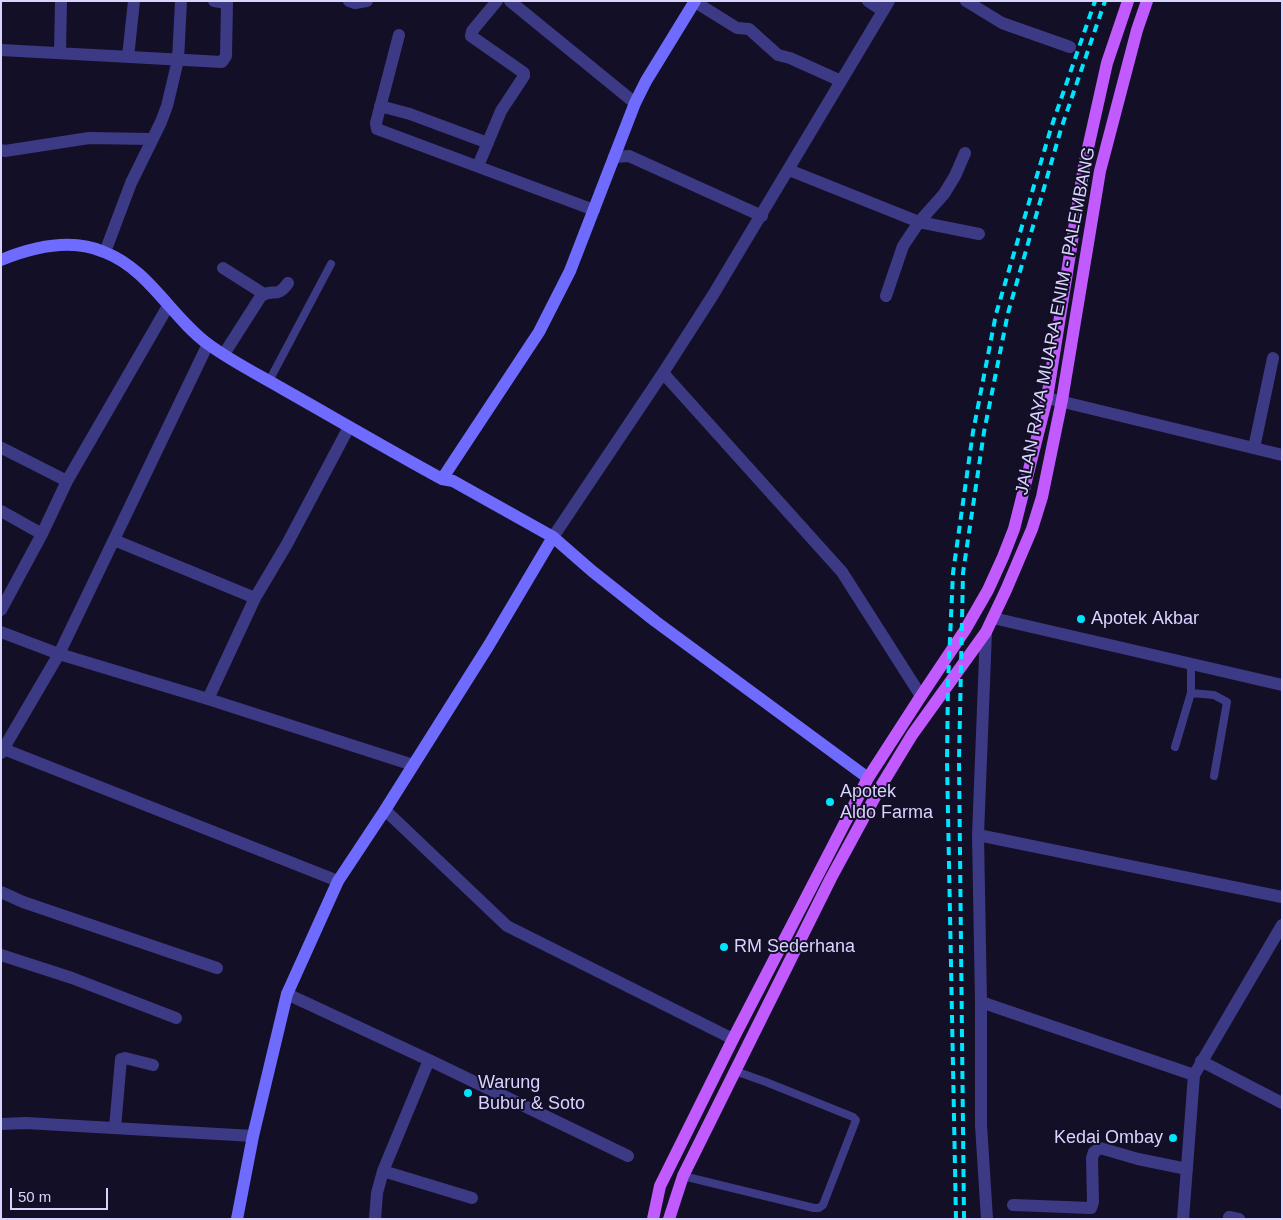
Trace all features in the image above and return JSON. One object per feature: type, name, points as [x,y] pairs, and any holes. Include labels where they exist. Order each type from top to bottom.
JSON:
[{"type":"main road","name":"JALAN RAYA MUARA ENIM - PALEMBANG","points":[[653,1219],[660,1186],[733,1039],[868,778],[965,630],[1004,557],[1014,528],[1047,398],[1084,166],[1107,63],[1128,1]]},
{"type":"main road","name":"JALAN RAYA MUARA ENIM - PALEMBANG","points":[[669,1219],[683,1176],[831,878],[880,786],[928,712],[986,632],[1028,538],[1042,497],[1062,400],[1100,170],[1147,1]]},
{"type":"main road","points":[[1107,63],[1127,69]]},
{"type":"street","points":[[60,54],[61,1]]},
{"type":"street","points":[[128,57],[134,1]]},
{"type":"street","points":[[105,252],[131,183],[167,106],[169,90],[178,60],[181,1]]},
{"type":"street","points":[[1,50],[218,63],[225,60],[228,2],[214,1]]},
{"type":"street","points":[[349,1],[355,3],[367,1]]},
{"type":"street","points":[[478,166],[502,111],[524,76],[524,73],[471,36],[472,31],[497,1]]},
{"type":"street","points":[[510,1],[634,103]]},
{"type":"street","points":[[236,1219],[253,1136],[287,994],[338,881],[489,645],[553,537],[663,373],[762,216],[886,6],[868,1]]},
{"type":"street","points":[[966,1],[1002,23],[1070,47]]},
{"type":"street","points":[[442,479],[538,332],[570,271],[634,103],[695,2],[737,28],[749,29],[778,55],[790,58],[841,81]]},
{"type":"street","points":[[399,35],[380,106],[376,123],[377,128],[594,210]]},
{"type":"street","points":[[380,106],[410,114],[488,143]]},
{"type":"street","points":[[1,150],[99,138],[151,139]]},
{"type":"street","points":[[886,296],[903,246],[918,222],[944,194],[955,176],[965,153]]},
{"type":"street","points":[[614,157],[629,156],[762,216]]},
{"type":"street","points":[[789,170],[918,222],[978,234]]},
{"type":"street","points":[[1,260],[44,248],[67,244],[82,245],[105,252],[132,266],[168,306],[208,344],[349,427],[442,479],[453,481],[553,537],[655,621],[868,778]]},
{"type":"street","points":[[223,268],[264,294],[283,291],[288,284]]},
{"type":"street","points":[[224,354],[264,294]]},
{"type":"street","points":[[1,610],[42,534],[67,481],[168,306]]},
{"type":"street","points":[[208,344],[59,654],[2,750],[338,881]]},
{"type":"street","points":[[1254,448],[1273,358]]},
{"type":"street","points":[[663,373],[842,572],[920,696]]},
{"type":"street","points":[[1047,398],[1062,400],[1282,455]]},
{"type":"street","points":[[208,699],[255,598],[287,544],[349,427]]},
{"type":"street","points":[[2,448],[67,481]]},
{"type":"street","points":[[1,511],[42,534]]},
{"type":"street","points":[[114,540],[255,598]]},
{"type":"street","points":[[993,618],[1282,685]]},
{"type":"street","points":[[1,632],[59,654],[208,699],[414,765]]},
{"type":"street","points":[[986,632],[978,834],[981,1126],[987,1219]]},
{"type":"street","points":[[385,810],[507,926],[733,1039]]},
{"type":"street","points":[[978,834],[1282,897]]},
{"type":"street","points":[[1,892],[23,902],[217,968]]},
{"type":"street","points":[[1183,1219],[1194,1075],[1282,925]]},
{"type":"street","points":[[1,955],[72,978],[176,1018]]},
{"type":"street","points":[[287,994],[628,1156]]},
{"type":"street","points":[[981,1002],[1194,1075]]},
{"type":"street","points":[[115,1128],[121,1060],[125,1058],[153,1065]]},
{"type":"street","points":[[375,1219],[377,1193],[383,1171],[429,1060]]},
{"type":"street","points":[[1201,1062],[1282,1103]]},
{"type":"street","points":[[1,1124],[26,1123],[253,1136]]},
{"type":"street","points":[[1013,1205],[1079,1213],[1092,1206],[1091,1163],[1094,1152],[1100,1148],[1138,1159],[1187,1169]]},
{"type":"street","points":[[383,1171],[472,1198]]},
{"type":"lane","points":[[269,381],[331,264]]},
{"type":"lane","points":[[1175,747],[1191,693],[1190,664]]},
{"type":"lane","points":[[1191,693],[1214,695],[1227,702],[1214,776]]},
{"type":"lane","points":[[683,1176],[814,1208],[819,1208],[823,1205],[856,1122],[854,1118],[735,1071]]},
{"type":"railway","points":[[956,1219],[947,762],[948,683],[953,573],[973,432],[996,314],[1051,128],[1095,1]]},
{"type":"railway","points":[[964,1219],[959,761],[963,573],[984,432],[1008,313],[1061,129],[1105,1]]},
{"type":"place","name":"Apotek Akbar","points":[[1081,619]]},
{"type":"place","name":"Apotek Aldo Farma","points":[[830,802]]},
{"type":"place","name":"RM Sederhana","points":[[724,947]]},
{"type":"place","name":"Warung Bubur & Soto","points":[[468,1093]]},
{"type":"place","name":"Kedai Ombay","points":[[1173,1138]]}]
